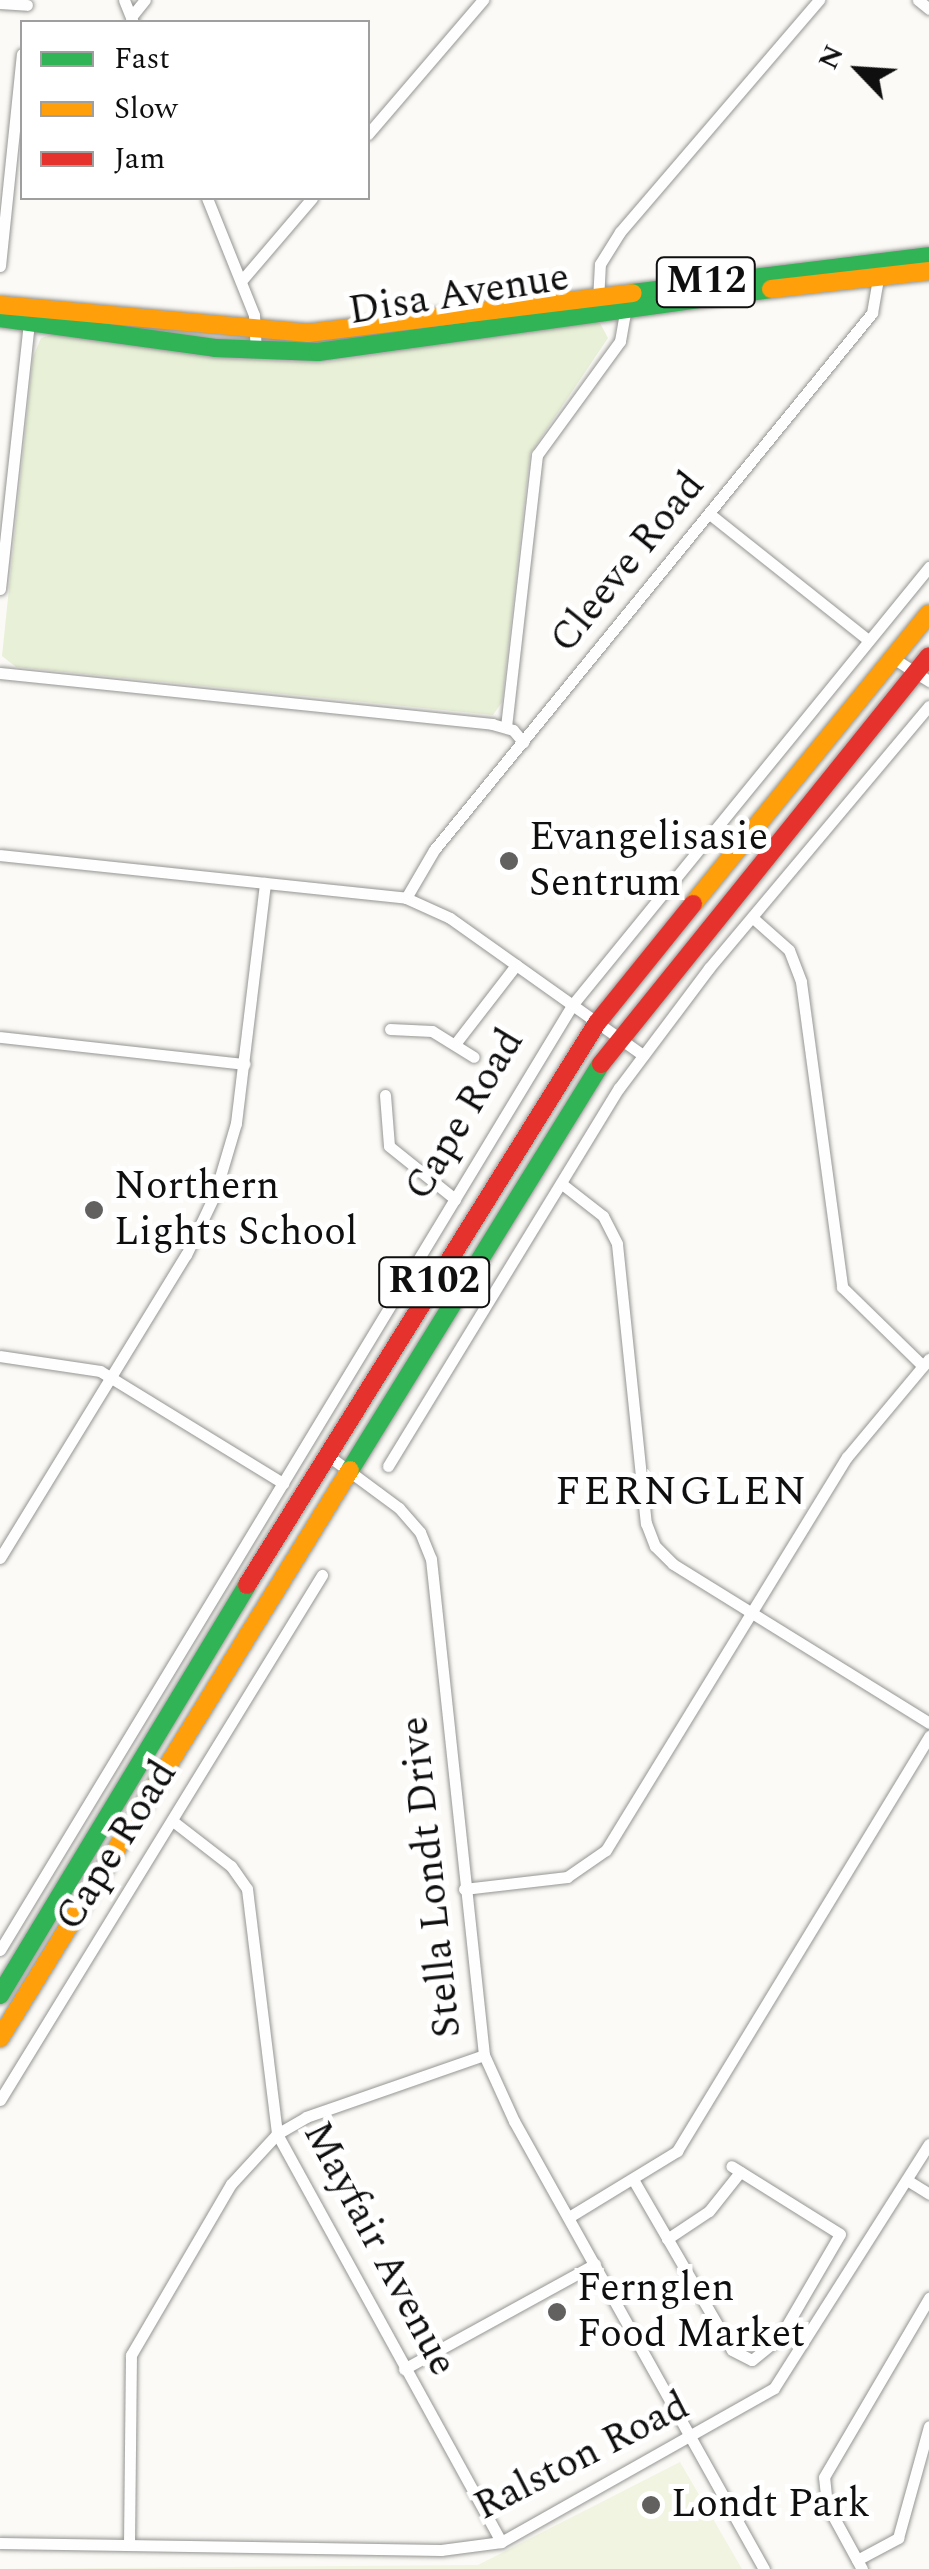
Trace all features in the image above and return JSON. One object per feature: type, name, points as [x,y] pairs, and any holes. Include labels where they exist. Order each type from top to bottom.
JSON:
[{"type":"main road","name":"Disa Avenue","points":[[879,269],[929,256]]},
{"type":"main road","name":"Disa Avenue","points":[[0,318],[30,316],[257,342],[879,269],[929,270]]},
{"type":"main road","name":"Disa Avenue","points":[[0,305],[30,316]]},
{"type":"main road","name":"Cape Road","points":[[1,1994],[326,1454],[598,1023],[929,614]]},
{"type":"main road","name":"Cape Road","points":[[0,2038],[618,1038],[922,676],[929,656]]},
{"type":"main road","points":[[1,1994],[21,2005]]},
{"type":"street","points":[[124,0],[132,20]]},
{"type":"street","points":[[132,20],[145,0]]},
{"type":"street","points":[[370,132],[483,0]]},
{"type":"street","points":[[598,301],[600,264],[620,232],[819,0]]},
{"type":"street","points":[[918,0],[929,9]]},
{"type":"street","points":[[0,3],[28,3]]},
{"type":"street","points":[[0,266],[6,158],[20,67]]},
{"type":"street","points":[[208,200],[242,280],[257,342]]},
{"type":"street","points":[[242,280],[310,200]]},
{"type":"street","name":"Cleeve Road","points":[[406,898],[420,868],[872,312],[879,269]]},
{"type":"street","points":[[506,727],[537,455],[620,341],[628,298]]},
{"type":"street","points":[[0,589],[30,316]]},
{"type":"street","points":[[710,515],[868,640]]},
{"type":"street","name":"Cape Road","points":[[0,1950],[573,1004],[929,567]]},
{"type":"street","points":[[893,658],[922,676]]},
{"type":"street","points":[[0,673],[506,727],[523,742]]},
{"type":"street","points":[[388,1466],[643,1055],[929,706]]},
{"type":"street","points":[[0,855],[406,898],[450,918],[643,1055]]},
{"type":"street","points":[[0,1558],[208,1209],[236,1123],[265,883]]},
{"type":"street","points":[[464,1890],[567,1876],[598,1859],[847,1457],[926,1363],[842,1287],[801,982],[788,950],[753,918]]},
{"type":"street","points":[[455,1044],[516,965]]},
{"type":"street","points":[[390,1029],[427,1029],[474,1058]]},
{"type":"street","points":[[0,1038],[245,1064]]},
{"type":"street","points":[[385,1095],[389,1146],[455,1199]]},
{"type":"street","points":[[562,1184],[603,1216],[617,1244],[650,1535],[673,1564],[929,1724]]},
{"type":"street","points":[[0,1356],[111,1376],[282,1483]]},
{"type":"street","name":"Stella Londt Drive","points":[[326,1454],[399,1508],[428,1547],[484,2055],[764,2569]]},
{"type":"street","name":"Cape Road","points":[[0,2100],[322,1575]]},
{"type":"street","points":[[570,2218],[677,2151],[929,1736]]},
{"type":"street","name":"Mayfair Avenue","points":[[174,1822],[231,1866],[251,1902],[277,2134],[501,2542]]},
{"type":"street","points":[[129,2544],[128,2372],[136,2339],[231,2184],[277,2134],[323,2109],[484,2055]]},
{"type":"street","name":"Ralston Road","points":[[0,2543],[442,2550],[501,2542],[692,2439],[783,2379],[929,2144]]},
{"type":"street","points":[[634,2181],[667,2238],[732,2350],[752,2360],[767,2351],[840,2234],[735,2169],[709,2211],[667,2238]]},
{"type":"street","points":[[907,2180],[929,2194]]},
{"type":"street","points":[[404,2369],[595,2264]]},
{"type":"street","points":[[929,2298],[824,2476],[826,2505],[859,2565],[898,2538],[929,2426]]},
{"type":"green space","points":[[582,320],[600,323],[608,338],[530,454],[502,702],[493,715],[16,667],[2,656],[33,357],[41,338],[58,333],[215,358],[322,363]]},
{"type":"green space","name":"Londt Park","points":[[680,2462],[742,2569],[0,2569],[478,2565]]},
{"type":"traffic: fast","points":[[633,293],[929,256]]},
{"type":"traffic: fast","points":[[0,318],[215,348],[318,352],[771,289]]},
{"type":"traffic: fast","points":[[350,1470],[601,1064]]},
{"type":"traffic: fast","points":[[0,1995],[247,1585]]},
{"type":"traffic: slow","points":[[771,289],[929,271]]},
{"type":"traffic: slow","points":[[0,305],[308,333],[633,293]]},
{"type":"traffic: slow","points":[[693,904],[929,614]]},
{"type":"traffic: slow","points":[[0,2038],[350,1470]]},
{"type":"traffic: jam","points":[[601,1064],[929,656]]},
{"type":"traffic: jam","points":[[247,1585],[597,1023],[693,904]]},
{"type":"place","name":"Evangelisasie Sentrum","points":[[509,861]]},
{"type":"place","name":"Northern Lights School","points":[[94,1210]]},
{"type":"place","name":"Fernglen Food Market","points":[[557,2312]]},
{"type":"place","name":"Londt Park","points":[[651,2505]]},
{"type":"district","name":"FERNGLEN","points":[[682,1492]]}]
